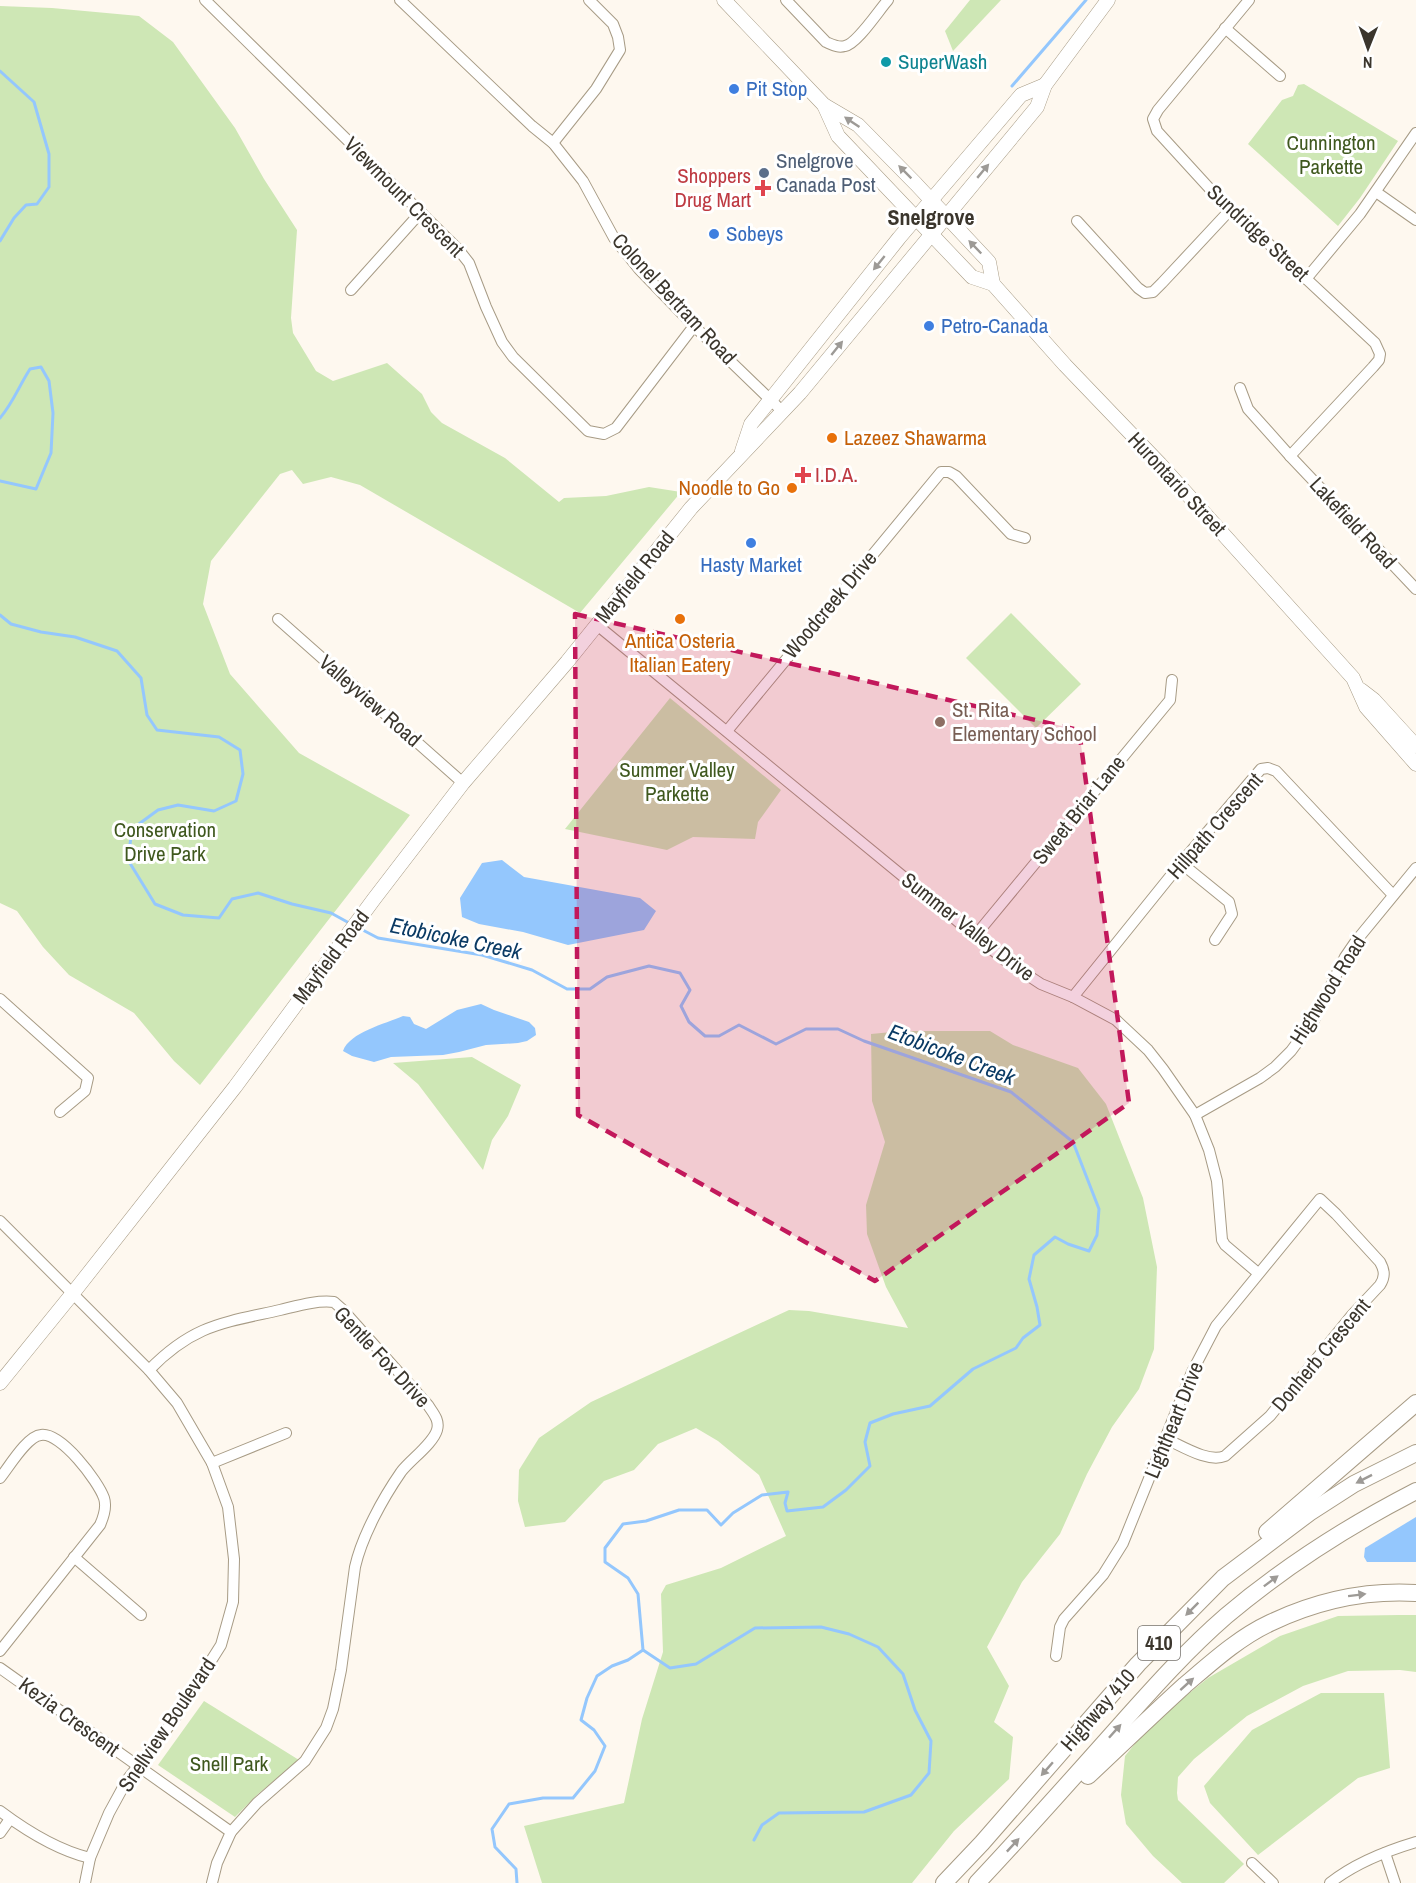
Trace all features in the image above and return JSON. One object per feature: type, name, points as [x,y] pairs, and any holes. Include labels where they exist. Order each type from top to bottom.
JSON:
[{"type":"highway","points":[[1223,1578],[1237,1558],[1416,1403]]},
{"type":"highway","name":"Highway 410","points":[[944,1883],[982,1843],[1138,1664],[1223,1578],[1309,1513],[1354,1484],[1416,1453]]},
{"type":"highway","name":"Highway 410","points":[[977,1883],[1164,1677],[1225,1617],[1325,1543],[1416,1491]]},
{"type":"highway","points":[[1049,1806],[1077,1786],[1215,1659],[1268,1624],[1298,1611],[1348,1596],[1416,1593]]},
{"type":"main road","name":"Hurontario Street","points":[[724,0],[824,105],[858,125],[932,201],[989,262],[993,284]]},
{"type":"main road","name":"Mayfield Road","points":[[0,1383],[235,1086],[374,899],[464,783],[597,625],[684,516],[800,393],[1036,107],[1046,85],[1108,0]]},
{"type":"main road","name":"Mayfield Road","points":[[741,455],[751,424],[864,281],[1021,95],[1046,85]]},
{"type":"main road","name":"Hurontario Street","points":[[824,105],[838,136],[972,277],[993,284],[1339,662],[1353,678],[1366,707],[1416,764]]},
{"type":"main road","name":"Hurontario Street","points":[[1356,687],[1374,700],[1416,746]]},
{"type":"street","name":"Viewmount Crescent","points":[[205,0],[458,249],[469,263],[502,342],[513,357],[588,431],[604,434],[616,428],[694,326]]},
{"type":"street","name":"Colonel Bertram Road","points":[[400,0],[532,126],[553,143],[583,181],[614,238],[639,269],[782,411]]},
{"type":"street","points":[[553,143],[596,89],[620,50],[613,24],[589,0]]},
{"type":"street","points":[[786,0],[826,42],[842,47],[852,44],[888,0]]},
{"type":"street","name":"Sundridge Street","points":[[1249,0],[1158,110],[1154,124],[1161,136],[1231,209],[1375,343],[1380,354],[1379,360],[1373,367],[1290,456]]},
{"type":"street","points":[[1225,28],[1280,76]]},
{"type":"street","points":[[1306,279],[1360,214],[1416,133]]},
{"type":"street","points":[[1376,192],[1416,220]]},
{"type":"street","points":[[1077,221],[1138,288],[1146,293],[1153,292],[1231,209]]},
{"type":"street","points":[[351,290],[421,212]]},
{"type":"street","name":"Lakefield Road","points":[[1240,388],[1248,409],[1416,589]]},
{"type":"street","name":"Woodcreek Drive","points":[[727,731],[941,472],[950,472],[956,476],[1011,534],[1025,538]]},
{"type":"street","name":"Valleyview Road","points":[[278,619],[464,783]]},
{"type":"street","name":"Summer Valley Drive","points":[[597,625],[1022,973],[1116,1020],[1133,1035],[1163,1069],[1195,1115],[1214,1166],[1222,1240],[1258,1273]]},
{"type":"street","name":"Sweet Briar Lane","points":[[975,936],[1170,700],[1172,680]]},
{"type":"street","name":"Hillpath Crescent","points":[[1073,997],[1181,862],[1261,769],[1268,768],[1276,771],[1393,895]]},
{"type":"street","points":[[1181,862],[1229,902],[1232,914],[1215,940]]},
{"type":"street","name":"Highwood Road","points":[[1195,1115],[1260,1078],[1291,1052],[1314,1020],[1345,957],[1416,868]]},
{"type":"street","points":[[0,999],[88,1078],[85,1091],[60,1112]]},
{"type":"street","name":"Lightheart Drive","points":[[1056,1656],[1060,1627],[1064,1619],[1114,1559],[1128,1532],[1205,1344],[1225,1313],[1320,1199]]},
{"type":"street","name":"Donherb Crescent","points":[[1166,1439],[1209,1458],[1217,1459],[1225,1456],[1270,1416],[1352,1315],[1380,1285],[1384,1272],[1380,1262],[1320,1199]]},
{"type":"street","name":"Snellview Boulevard","points":[[0,1221],[149,1370],[177,1403],[212,1463],[228,1508],[234,1558],[233,1602],[220,1645],[178,1713],[127,1780],[109,1813],[90,1858],[86,1883]]},
{"type":"street","name":"Gentle Fox Drive","points":[[149,1370],[183,1340],[217,1324],[312,1303],[334,1302],[428,1405],[438,1423],[435,1434],[402,1470],[360,1549],[355,1567],[338,1685],[326,1728],[305,1761],[257,1803],[231,1832]]},
{"type":"street","points":[[212,1463],[286,1433]]},
{"type":"street","points":[[0,1478],[27,1443],[42,1434],[56,1439],[79,1460],[105,1499],[105,1513],[100,1525],[0,1652]]},
{"type":"street","points":[[74,1557],[141,1615]]},
{"type":"street","name":"Kezia Crescent","points":[[0,1668],[231,1832]]},
{"type":"street","points":[[0,1811],[49,1844],[90,1858]]},
{"type":"street","points":[[0,1833],[10,1819]]},
{"type":"street","points":[[212,1883],[216,1863],[231,1832]]},
{"type":"street","points":[[1330,1883],[1342,1874],[1385,1853],[1416,1842]]},
{"type":"street","points":[[1385,1853],[1395,1883]]},
{"type":"street","points":[[1252,1863],[1273,1883]]},
{"type":"highlighted area","points":[[575,614],[1079,730],[1129,1103],[875,1281],[578,1115]]},
{"type":"green space","points":[[970,0],[1001,0],[953,51],[945,31]]},
{"type":"green space","name":"Conservation Drive Park","points":[[0,6],[139,16],[173,42],[235,128],[297,230],[291,318],[293,333],[316,371],[333,381],[387,363],[422,394],[431,412],[442,423],[505,458],[559,502],[564,498],[606,496],[649,487],[681,492],[580,613],[360,485],[331,477],[303,484],[292,470],[280,474],[211,561],[203,604],[230,674],[299,753],[410,815],[200,1085],[174,1061],[134,1013],[69,975],[43,947],[17,911],[0,903]]},
{"type":"green space","name":"Cunnington Parkette","points":[[1304,84],[1398,141],[1360,198],[1338,226],[1248,144],[1282,100],[1293,96],[1298,85]]},
{"type":"green space","points":[[1011,613],[1081,684],[1036,728],[966,658]]},
{"type":"green space","name":"Summer Valley Parkette","points":[[670,698],[781,790],[758,822],[755,839],[693,837],[667,850],[565,829]]},
{"type":"green space","points":[[902,1031],[990,1031],[1013,1045],[1078,1068],[1106,1104],[1143,1198],[1157,1267],[1154,1349],[1139,1389],[1112,1427],[1087,1474],[1060,1534],[1022,1582],[987,1647],[1009,1686],[994,1722],[1013,1737],[1009,1779],[954,1831],[912,1883],[542,1883],[524,1826],[624,1803],[642,1719],[663,1652],[661,1594],[666,1585],[721,1568],[786,1536],[759,1475],[718,1441],[696,1428],[658,1444],[634,1470],[604,1481],[565,1522],[525,1527],[518,1501],[519,1470],[539,1438],[591,1402],[789,1310],[809,1311],[908,1328],[886,1287],[867,1234],[866,1205],[885,1142],[872,1101],[871,1034]]},
{"type":"green space","points":[[472,1057],[521,1085],[508,1116],[492,1140],[483,1170],[418,1084],[393,1063]]},
{"type":"green space","points":[[1416,1615],[1416,1672],[1348,1671],[1303,1686],[1247,1716],[1194,1759],[1178,1777],[1178,1800],[1244,1864],[1224,1883],[1182,1883],[1153,1856],[1126,1824],[1121,1795],[1125,1756],[1151,1724],[1208,1678],[1280,1636],[1338,1616]]},
{"type":"green space","points":[[1321,1693],[1384,1693],[1390,1768],[1358,1778],[1258,1855],[1210,1803],[1204,1786],[1252,1730]]},
{"type":"green space","name":"Snell Park","points":[[204,1701],[299,1760],[258,1794],[235,1817],[158,1765]]},
{"type":"water","points":[[502,860],[524,877],[640,898],[656,911],[644,930],[568,945],[523,932],[479,924],[462,917],[460,898],[482,863]]},
{"type":"water","points":[[481,1004],[529,1022],[535,1028],[536,1035],[527,1041],[518,1043],[486,1045],[443,1055],[391,1057],[374,1062],[343,1051],[347,1044],[360,1034],[403,1016],[410,1017],[414,1024],[426,1029],[457,1010]]},
{"type":"water","points":[[1416,1517],[1416,1562],[1367,1562],[1364,1557],[1365,1548]]},
{"type":"waterway","points":[[1012,86],[1086,0]]},
{"type":"waterway","name":"Etobicoke Creek","points":[[0,71],[34,102],[49,154],[49,187],[37,204],[26,205],[14,218],[0,241]]},
{"type":"waterway","name":"Etobicoke Creek","points":[[0,418],[30,369],[41,367],[49,381],[53,413],[51,453],[36,489],[0,481]]},
{"type":"waterway","name":"Etobicoke Creek","points":[[0,615],[11,624],[41,632],[75,637],[117,651],[141,678],[147,715],[157,730],[219,737],[240,750],[243,774],[236,801],[214,811],[178,805],[158,810],[132,829],[128,860],[155,904],[183,915],[219,918],[232,899],[258,893],[331,913],[351,924]]},
{"type":"waterway","name":"Etobicoke Creek","points":[[357,927],[378,938],[482,955],[532,970],[567,989],[590,989],[607,977],[649,966],[680,973],[690,990],[681,1006],[689,1022],[705,1036],[719,1036],[739,1025],[776,1044],[806,1029],[838,1029],[864,1041],[1011,1092],[1073,1142],[1099,1209],[1097,1235],[1089,1251],[1055,1237],[1034,1255],[1029,1279],[1040,1325],[1023,1338],[1016,1348],[973,1369],[930,1406],[893,1414],[870,1423],[865,1442],[870,1466],[846,1490],[823,1507],[787,1511],[785,1503],[788,1492],[762,1495],[733,1513],[721,1525],[707,1510],[679,1510],[646,1521],[623,1524],[605,1548],[605,1562],[628,1578],[638,1594],[643,1650],[597,1676],[587,1698],[581,1720],[594,1730],[605,1746],[595,1771],[573,1798],[543,1798],[509,1804],[492,1829],[495,1847],[516,1869],[517,1883]]},
{"type":"waterway","points":[[643,1650],[670,1668],[696,1664],[755,1628],[821,1627],[849,1634],[878,1647],[903,1674],[915,1710],[931,1741],[929,1773],[911,1795],[864,1812],[779,1813],[762,1825],[754,1840]]},
{"type":"place","name":"SuperWash","points":[[886,62]]},
{"type":"place","name":"Pit Stop","points":[[734,89]]},
{"type":"place","name":"Snelgrove Canada Post","points":[[764,173]]},
{"type":"place","name":"Shoppers Drug Mart","points":[[763,188]]},
{"type":"place","name":"Sobeys","points":[[714,234]]},
{"type":"place","name":"Petro-Canada","points":[[929,326]]},
{"type":"place","name":"Lazeez Shawarma","points":[[832,438]]},
{"type":"place","name":"I.D.A.","points":[[803,475]]},
{"type":"place","name":"Noodle to Go","points":[[792,488]]},
{"type":"place","name":"Hasty Market","points":[[751,543]]},
{"type":"place","name":"Antica Osteria Italian Eatery","points":[[680,619]]},
{"type":"place","name":"St. Rita Elementary School","points":[[940,722]]},
{"type":"district","name":"Snelgrove","points":[[931,217]]}]
